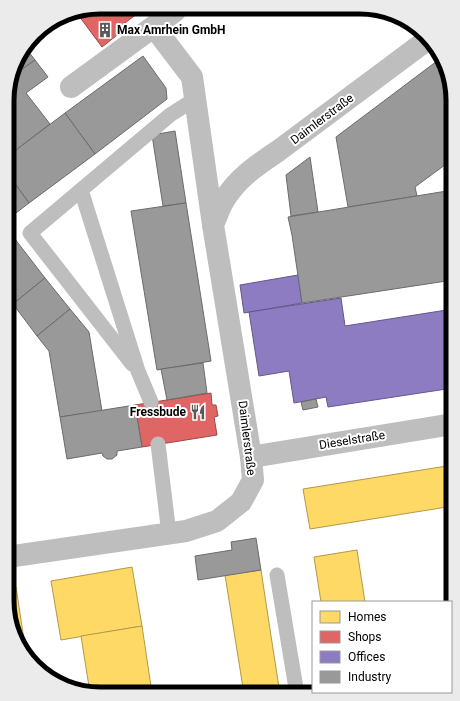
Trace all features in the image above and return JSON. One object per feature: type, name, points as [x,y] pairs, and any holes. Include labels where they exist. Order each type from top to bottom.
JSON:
[{"type":"street","points":[[71,87],[171,14]]},
{"type":"street","name":"Daimlerstraße","points":[[14,556],[186,531],[217,521],[241,502],[253,480],[251,457],[213,225],[192,77],[154,27]]},
{"type":"street","name":"Daimlerstraße","points":[[213,225],[223,202],[238,181],[257,165],[278,152],[424,42]]},
{"type":"street","name":"Dieselstraße","points":[[251,457],[446,425]]},
{"type":"lane","points":[[138,371],[30,233],[170,115],[195,99]]},
{"type":"lane","points":[[81,190],[138,371],[151,402]]},
{"type":"lane","points":[[158,444],[169,534]]},
{"type":"lane","points":[[277,575],[295,687]]},
{"type":"building: Homes","points":[[446,466],[446,507],[310,529],[303,489]]},
{"type":"building: Homes","points":[[357,550],[365,601],[321,601],[314,557]]},
{"type":"building: Homes","points":[[132,567],[142,626],[61,640],[51,581]]},
{"type":"building: Homes","points":[[261,570],[279,687],[243,687],[225,575]]},
{"type":"building: Homes","points":[[14,587],[16,587],[24,640],[15,612]]},
{"type":"building: Homes","points":[[142,626],[151,687],[89,686],[81,636]]},
{"type":"building: Shops","name":"Max Amrhein GmbH","points":[[100,14],[137,14],[118,28],[121,32],[102,47],[80,17]]},
{"type":"building: Shops","points":[[211,393],[212,405],[216,405],[218,416],[214,417],[217,435],[142,447],[135,405]]},
{"type":"building: Offices","points":[[298,275],[302,303],[244,313],[240,285]]},
{"type":"building: Offices","points":[[341,298],[345,326],[446,310],[446,389],[328,407],[326,397],[294,403],[289,371],[259,376],[249,312]]},
{"type":"building: Industry","points":[[29,52],[35,60],[20,71]]},
{"type":"building: Industry","points":[[143,56],[166,88],[167,99],[95,154],[65,113]]},
{"type":"building: Industry","points":[[35,60],[48,77],[26,93],[50,124],[14,151],[14,100],[20,71]]},
{"type":"building: Industry","points":[[436,62],[443,78],[446,95],[446,164],[415,187],[417,196],[348,207],[336,137]]},
{"type":"building: Industry","points":[[65,113],[95,154],[29,203],[14,182],[14,151]]},
{"type":"building: Industry","points":[[175,131],[186,203],[163,206],[152,135]]},
{"type":"building: Industry","points":[[310,157],[318,212],[291,216],[286,175]]},
{"type":"building: Industry","points":[[14,182],[29,203],[14,214]]},
{"type":"building: Industry","points":[[446,191],[446,281],[302,303],[288,217]]},
{"type":"building: Industry","points":[[186,203],[211,361],[157,370],[131,211]]},
{"type":"building: Industry","points":[[14,238],[45,278],[14,303]]},
{"type":"building: Industry","points":[[45,278],[70,309],[37,336],[14,305],[14,303]]},
{"type":"building: Industry","points":[[70,309],[89,332],[102,411],[60,417],[49,351],[37,336]]},
{"type":"building: Industry","points":[[203,363],[207,393],[167,400],[161,369]]},
{"type":"building: Industry","points":[[316,399],[318,407],[303,410],[301,402]]},
{"type":"building: Industry","points":[[135,405],[142,447],[117,451],[117,455],[112,459],[107,459],[102,453],[67,459],[60,417]]},
{"type":"building: Industry","points":[[256,538],[261,570],[198,580],[195,556],[232,550],[231,542]]},
{"type":"place","name":"Max Amrhein GmbH","points":[[105,30]]},
{"type":"place","name":"Fressbude","points":[[198,412]]}]
